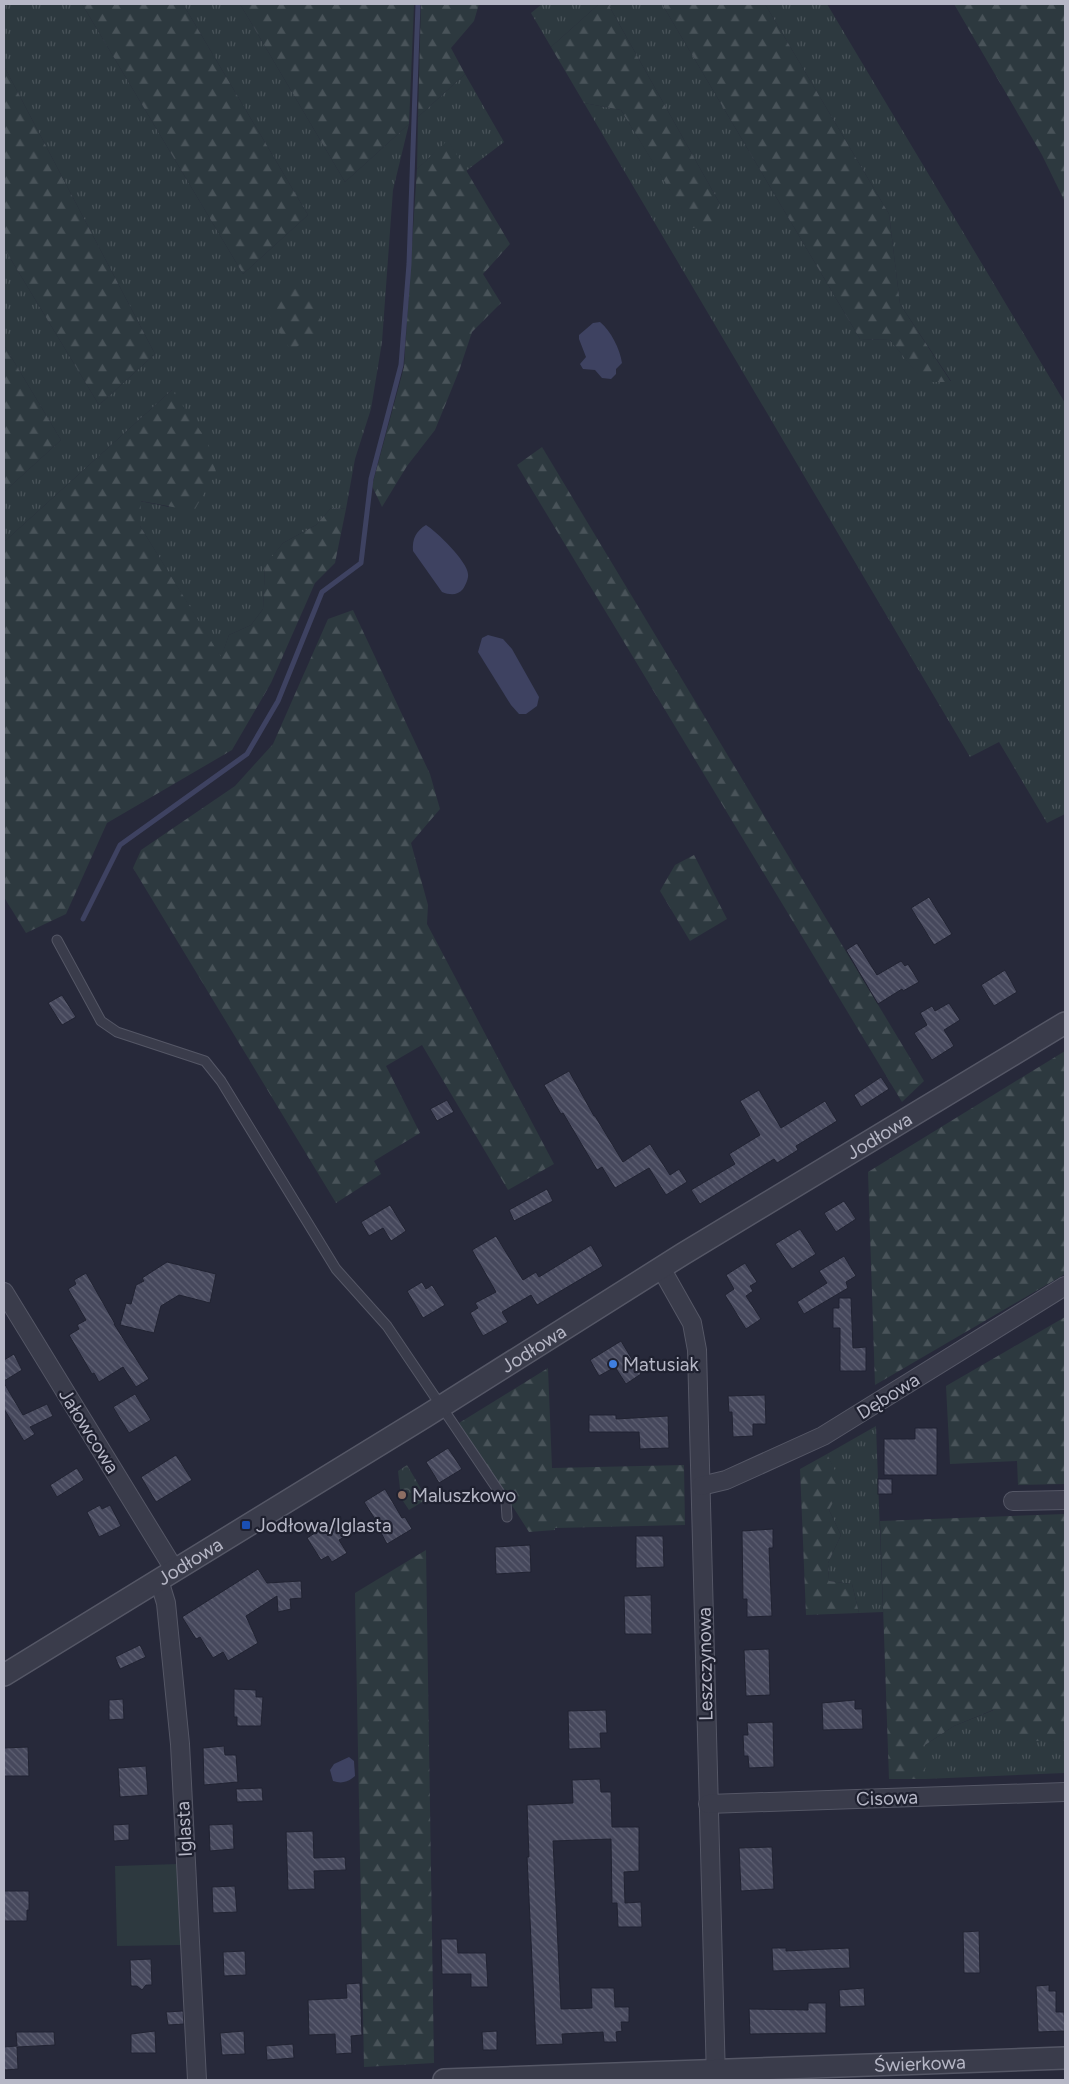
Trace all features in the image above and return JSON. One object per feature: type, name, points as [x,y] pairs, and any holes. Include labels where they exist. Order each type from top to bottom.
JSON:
[{"type":"street","name":"Jodłowa","points":[[4,1675],[441,1407],[661,1268],[1065,1023]]},
{"type":"street","name":"Leszczynowa","points":[[661,1268],[692,1323],[697,1350],[716,2075]]},
{"type":"street","name":"Dębowa","points":[[701,1486],[726,1480],[823,1436],[1065,1286]]},
{"type":"street","name":"Jałowcowa","points":[[4,1292],[167,1575]]},
{"type":"street","points":[[1013,1501],[1065,1500]]},
{"type":"street","name":"Iglasta","points":[[167,1575],[166,1603],[180,1744],[198,2080]]},
{"type":"street","name":"Cisowa","points":[[708,1804],[1065,1792]]},
{"type":"street","name":"Świerkowa","points":[[444,2080],[716,2075],[1065,2058]]},
{"type":"lane","points":[[57,940],[100,1020],[117,1032],[205,1060],[221,1081],[336,1269],[387,1326],[506,1502],[507,1517]]},
{"type":"green space","points":[[4,4],[82,4],[243,274],[308,215],[183,4],[240,4],[345,182],[409,124],[393,190],[382,342],[371,409],[355,459],[346,509],[331,508],[316,525],[283,543],[265,566],[263,609],[251,625],[229,635],[221,658],[140,526],[140,501],[169,507],[172,390],[4,542],[4,492],[61,440],[4,345],[4,248],[99,405],[155,354],[4,66]]},
{"type":"green space","points":[[82,4],[183,4],[308,215],[243,274]]},
{"type":"green space","points":[[240,4],[414,4],[409,124],[345,182]]},
{"type":"green space","points":[[421,4],[479,4],[474,21],[451,48],[465,74],[418,117]]},
{"type":"green space","points":[[542,4],[599,4],[551,47],[531,13]]},
{"type":"green space","points":[[599,4],[608,4],[720,204],[715,227],[693,228],[621,110],[584,103],[551,47]]},
{"type":"green space","points":[[608,4],[662,4],[860,339],[890,340],[924,381],[951,381],[900,304],[889,214],[765,4],[827,4],[1065,403],[1065,814],[1047,823],[999,742],[970,757],[584,103],[621,110],[693,227],[720,204]]},
{"type":"green space","points":[[662,4],[765,4],[889,214],[900,304],[951,382],[924,382],[890,340],[860,339]]},
{"type":"green space","points":[[954,4],[1065,4],[1065,202],[1042,155]]},
{"type":"green space","points":[[4,66],[155,354],[99,405],[4,248]]},
{"type":"green space","points":[[465,74],[504,142],[466,171],[448,141],[417,169],[418,117]]},
{"type":"green space","points":[[448,140],[510,244],[483,274],[501,303],[472,332],[459,371],[435,430],[407,466],[382,507],[372,486],[404,367],[417,169]]},
{"type":"green space","points":[[296,278],[325,327],[291,351],[264,307]]},
{"type":"green space","points":[[4,345],[61,440],[4,492]]},
{"type":"green space","points":[[172,390],[208,442],[216,472],[194,511],[141,501],[140,526],[221,657],[229,635],[251,625],[263,609],[265,565],[283,543],[316,525],[331,508],[346,509],[335,563],[315,583],[271,683],[232,750],[107,823],[66,914],[26,933],[4,897],[4,542]]},
{"type":"green space","points":[[542,447],[924,1081],[902,1102],[517,465]]},
{"type":"green space","points":[[353,610],[430,774],[440,809],[411,843],[428,905],[427,924],[554,1164],[508,1190],[422,1045],[386,1066],[420,1133],[374,1161],[381,1174],[336,1203],[133,868],[141,850],[235,786],[273,744],[328,619]]},
{"type":"green space","points":[[694,855],[727,919],[690,941],[660,891],[675,865]]},
{"type":"green space","points":[[1065,1051],[1065,1274],[875,1385],[868,1172]]},
{"type":"green space","points":[[1065,1317],[1065,1484],[1018,1485],[1017,1461],[950,1464],[946,1386]]},
{"type":"green space","points":[[548,1368],[552,1468],[684,1465],[685,1525],[555,1528],[555,1530],[529,1532],[459,1423]]},
{"type":"green space","points":[[876,1426],[883,1612],[859,1613],[852,1584],[829,1581],[828,1563],[841,1535],[829,1510],[841,1485],[827,1454]]},
{"type":"green space","points":[[827,1454],[842,1485],[829,1510],[841,1535],[828,1563],[829,1581],[852,1584],[859,1613],[806,1615],[800,1469]]},
{"type":"green space","points":[[407,1465],[427,1499],[409,1510],[401,1498],[398,1471]]},
{"type":"green space","points":[[1065,1514],[1065,1741],[1028,1741],[1004,1736],[993,1710],[954,1726],[925,1745],[925,1779],[889,1779],[880,1521]]},
{"type":"green space","points":[[426,1550],[434,2063],[364,2067],[355,1593]]},
{"type":"green space","points":[[994,1710],[1028,1741],[1065,1741],[1065,1773],[925,1779],[925,1745],[954,1726]]},
{"type":"green space","points":[[178,1864],[183,1945],[117,1946],[115,1866]]},
{"type":"water","points":[[600,322],[608,330],[614,341],[622,363],[616,369],[616,374],[611,379],[602,378],[595,370],[583,369],[580,364],[586,357],[579,335],[593,323]]},
{"type":"water","points":[[426,525],[451,547],[467,569],[467,580],[463,589],[456,594],[442,592],[413,551],[415,536]]},
{"type":"water","points":[[488,635],[503,639],[512,649],[539,697],[537,706],[526,714],[519,714],[511,705],[478,652],[482,638]]},
{"type":"water","points":[[349,1757],[354,1761],[355,1776],[345,1782],[333,1781],[330,1770],[334,1764]]},
{"type":"building","points":[[929,897],[952,934],[934,945],[911,908]]},
{"type":"building","points":[[857,943],[877,975],[901,961],[905,966],[908,964],[919,982],[903,991],[902,989],[878,1004],[846,950]]},
{"type":"building","points":[[1005,970],[1017,992],[994,1006],[981,985]]},
{"type":"building","points":[[62,995],[76,1017],[62,1025],[48,1003]]},
{"type":"building","points":[[949,1003],[960,1020],[944,1030],[954,1046],[932,1060],[914,1033],[927,1025],[920,1013],[932,1006],[935,1011]]},
{"type":"building","points":[[569,1071],[623,1162],[650,1144],[670,1175],[679,1169],[687,1182],[666,1195],[649,1168],[615,1188],[602,1167],[597,1170],[544,1085]]},
{"type":"building","points":[[881,1077],[889,1089],[861,1107],[854,1095]]},
{"type":"building","points":[[759,1090],[781,1128],[825,1101],[837,1121],[796,1146],[798,1150],[777,1163],[774,1159],[700,1204],[691,1190],[735,1164],[729,1154],[760,1135],[740,1101]]},
{"type":"building","points":[[447,1100],[454,1112],[437,1121],[430,1109]]},
{"type":"building","points":[[547,1189],[553,1201],[514,1221],[509,1210]]},
{"type":"building","points":[[844,1201],[856,1219],[836,1232],[824,1213]]},
{"type":"building","points":[[390,1205],[406,1231],[391,1241],[383,1228],[369,1236],[361,1222]]},
{"type":"building","points":[[800,1229],[816,1254],[792,1269],[775,1244]]},
{"type":"building","points":[[496,1236],[523,1280],[536,1272],[539,1277],[591,1245],[603,1266],[537,1305],[531,1295],[502,1312],[508,1322],[483,1336],[470,1313],[478,1308],[475,1303],[496,1292],[472,1250]]},
{"type":"building","points":[[844,1256],[856,1276],[846,1282],[848,1288],[804,1314],[797,1302],[827,1283],[819,1271]]},
{"type":"building","points":[[167,1262],[216,1274],[210,1303],[179,1295],[161,1306],[154,1333],[120,1325],[126,1303],[131,1304],[136,1285],[144,1281],[142,1278]]},
{"type":"building","points":[[745,1263],[757,1282],[750,1286],[753,1291],[746,1296],[761,1319],[746,1329],[725,1295],[734,1289],[726,1275]]},
{"type":"building","points":[[86,1273],[114,1324],[149,1379],[136,1387],[123,1367],[99,1382],[94,1373],[92,1374],[69,1335],[79,1329],[77,1325],[86,1320],[68,1289],[76,1284],[74,1280]]},
{"type":"building","points":[[422,1282],[426,1289],[432,1285],[445,1305],[423,1318],[407,1291]]},
{"type":"building","points":[[839,1298],[851,1298],[853,1348],[866,1347],[866,1371],[840,1371],[840,1328],[833,1328],[833,1308],[839,1308]]},
{"type":"building","name":"Matusiak","points":[[621,1341],[641,1374],[626,1384],[615,1367],[599,1376],[590,1360]]},
{"type":"building","points":[[14,1354],[22,1370],[4,1381],[4,1360]]},
{"type":"building","points":[[4,1383],[23,1415],[47,1404],[53,1416],[30,1427],[35,1434],[24,1441],[4,1409]]},
{"type":"building","points":[[135,1394],[151,1420],[129,1433],[113,1407]]},
{"type":"building","points":[[765,1395],[766,1424],[753,1424],[753,1436],[733,1437],[732,1412],[729,1412],[728,1396]]},
{"type":"building","points":[[589,1415],[616,1415],[616,1419],[668,1416],[669,1448],[640,1449],[639,1432],[589,1432]]},
{"type":"building","points":[[915,1428],[937,1428],[937,1475],[884,1475],[884,1439],[915,1439]]},
{"type":"building","points":[[448,1448],[462,1469],[439,1483],[426,1462]]},
{"type":"building","points":[[176,1455],[192,1480],[156,1502],[141,1477]]},
{"type":"building","points":[[77,1468],[84,1480],[57,1497],[50,1485]]},
{"type":"building","points":[[878,1479],[892,1479],[892,1494],[878,1494]]},
{"type":"building","points":[[385,1489],[402,1518],[405,1517],[412,1529],[387,1544],[380,1531],[382,1530],[364,1502]]},
{"type":"building","points":[[100,1505],[102,1509],[110,1505],[121,1526],[99,1537],[87,1512]]},
{"type":"building","points":[[338,1518],[348,1535],[339,1540],[347,1553],[332,1562],[328,1556],[321,1560],[307,1538]]},
{"type":"building","points":[[773,1529],[773,1548],[769,1548],[772,1616],[747,1617],[747,1599],[743,1599],[742,1531]]},
{"type":"building","points":[[636,1536],[663,1536],[664,1567],[636,1568]]},
{"type":"building","points":[[530,1545],[531,1572],[496,1574],[495,1547]]},
{"type":"building","points":[[258,1569],[267,1583],[301,1581],[302,1598],[290,1599],[291,1609],[278,1612],[277,1596],[246,1616],[258,1643],[228,1661],[223,1652],[213,1658],[200,1637],[196,1639],[182,1617]]},
{"type":"building","points":[[651,1595],[652,1634],[625,1634],[624,1596]]},
{"type":"building","points":[[140,1645],[146,1657],[120,1669],[115,1657]]},
{"type":"building","points":[[769,1649],[770,1695],[746,1696],[744,1650]]},
{"type":"building","points":[[234,1689],[256,1690],[256,1697],[263,1697],[261,1726],[237,1726],[237,1717],[234,1717]]},
{"type":"building","points":[[123,1699],[124,1719],[109,1720],[109,1700]]},
{"type":"building","points":[[855,1700],[855,1709],[862,1709],[863,1729],[823,1730],[822,1703]]},
{"type":"building","points":[[606,1710],[607,1733],[600,1733],[601,1748],[569,1749],[568,1711]]},
{"type":"building","points":[[773,1722],[774,1767],[749,1768],[748,1756],[744,1756],[743,1735],[748,1735],[747,1723]]},
{"type":"building","points":[[224,1746],[225,1755],[236,1755],[238,1782],[204,1785],[203,1748]]},
{"type":"building","points":[[28,1747],[29,1776],[4,1776],[4,1748]]},
{"type":"building","points":[[146,1766],[148,1795],[120,1797],[118,1768]]},
{"type":"building","points":[[600,1779],[601,1792],[611,1792],[612,1827],[639,1827],[639,1871],[624,1872],[625,1903],[641,1902],[642,1927],[618,1927],[617,1903],[612,1903],[611,1839],[553,1841],[561,2009],[592,2008],[591,1988],[614,1988],[615,2007],[629,2007],[629,2022],[621,2022],[622,2031],[616,2032],[617,2042],[604,2042],[603,2032],[562,2034],[563,2044],[536,2045],[527,1857],[529,1857],[527,1805],[573,1803],[572,1780]]},
{"type":"building","points":[[262,1788],[263,1801],[237,1802],[236,1789]]},
{"type":"building","points":[[129,1824],[129,1840],[114,1841],[113,1825]]},
{"type":"building","points":[[233,1824],[234,1849],[210,1851],[209,1825]]},
{"type":"building","points":[[313,1831],[314,1858],[345,1857],[346,1870],[314,1871],[315,1889],[288,1890],[286,1832]]},
{"type":"building","points":[[772,1847],[774,1889],[741,1891],[739,1848]]},
{"type":"building","points":[[235,1886],[237,1912],[213,1913],[212,1887]]},
{"type":"building","points":[[4,1891],[29,1891],[27,1921],[4,1921]]},
{"type":"building","points":[[979,1931],[980,1973],[964,1973],[963,1932]]},
{"type":"building","points":[[441,1939],[457,1939],[458,1953],[486,1953],[488,1987],[471,1987],[471,1974],[442,1974]]},
{"type":"building","points":[[772,1948],[786,1948],[786,1951],[849,1948],[850,1968],[773,1971]]},
{"type":"building","points":[[245,1951],[246,1975],[224,1976],[223,1952]]},
{"type":"building","points":[[151,1959],[152,1985],[146,1985],[142,1990],[137,1986],[131,1986],[130,1960]]},
{"type":"building","points":[[360,1983],[362,2035],[351,2036],[352,2053],[336,2054],[335,2034],[309,2035],[308,2000],[347,1998],[346,1984]]},
{"type":"building","points":[[1049,1985],[1049,1991],[1056,1991],[1056,2012],[1064,2012],[1065,2031],[1038,2032],[1036,1986]]},
{"type":"building","points":[[864,1988],[865,2006],[840,2007],[839,1990]]},
{"type":"building","points":[[808,2003],[826,2003],[826,2033],[750,2034],[749,2009],[808,2010]]},
{"type":"building","points":[[183,2011],[184,2024],[168,2025],[166,2012]]},
{"type":"building","points":[[155,2031],[156,2053],[131,2053],[131,2034]]},
{"type":"building","points":[[244,2031],[245,2054],[222,2055],[220,2033]]},
{"type":"building","points":[[497,2031],[497,2050],[483,2050],[482,2032]]},
{"type":"building","points":[[16,2032],[54,2032],[55,2045],[17,2047],[18,2069],[4,2070],[4,2047],[17,2046]]},
{"type":"building","points":[[293,2044],[294,2058],[267,2060],[266,2046]]},
{"type":"waterway","points":[[83,919],[120,845],[247,754],[278,701],[322,592],[361,563],[371,479],[401,365],[409,264],[418,4]]},
{"type":"place","name":"Matusiak","points":[[613,1364]]},
{"type":"place","name":"Maluszkowo","points":[[402,1495]]},
{"type":"place","name":"Jodłowa/Iglasta","points":[[246,1525]]}]
